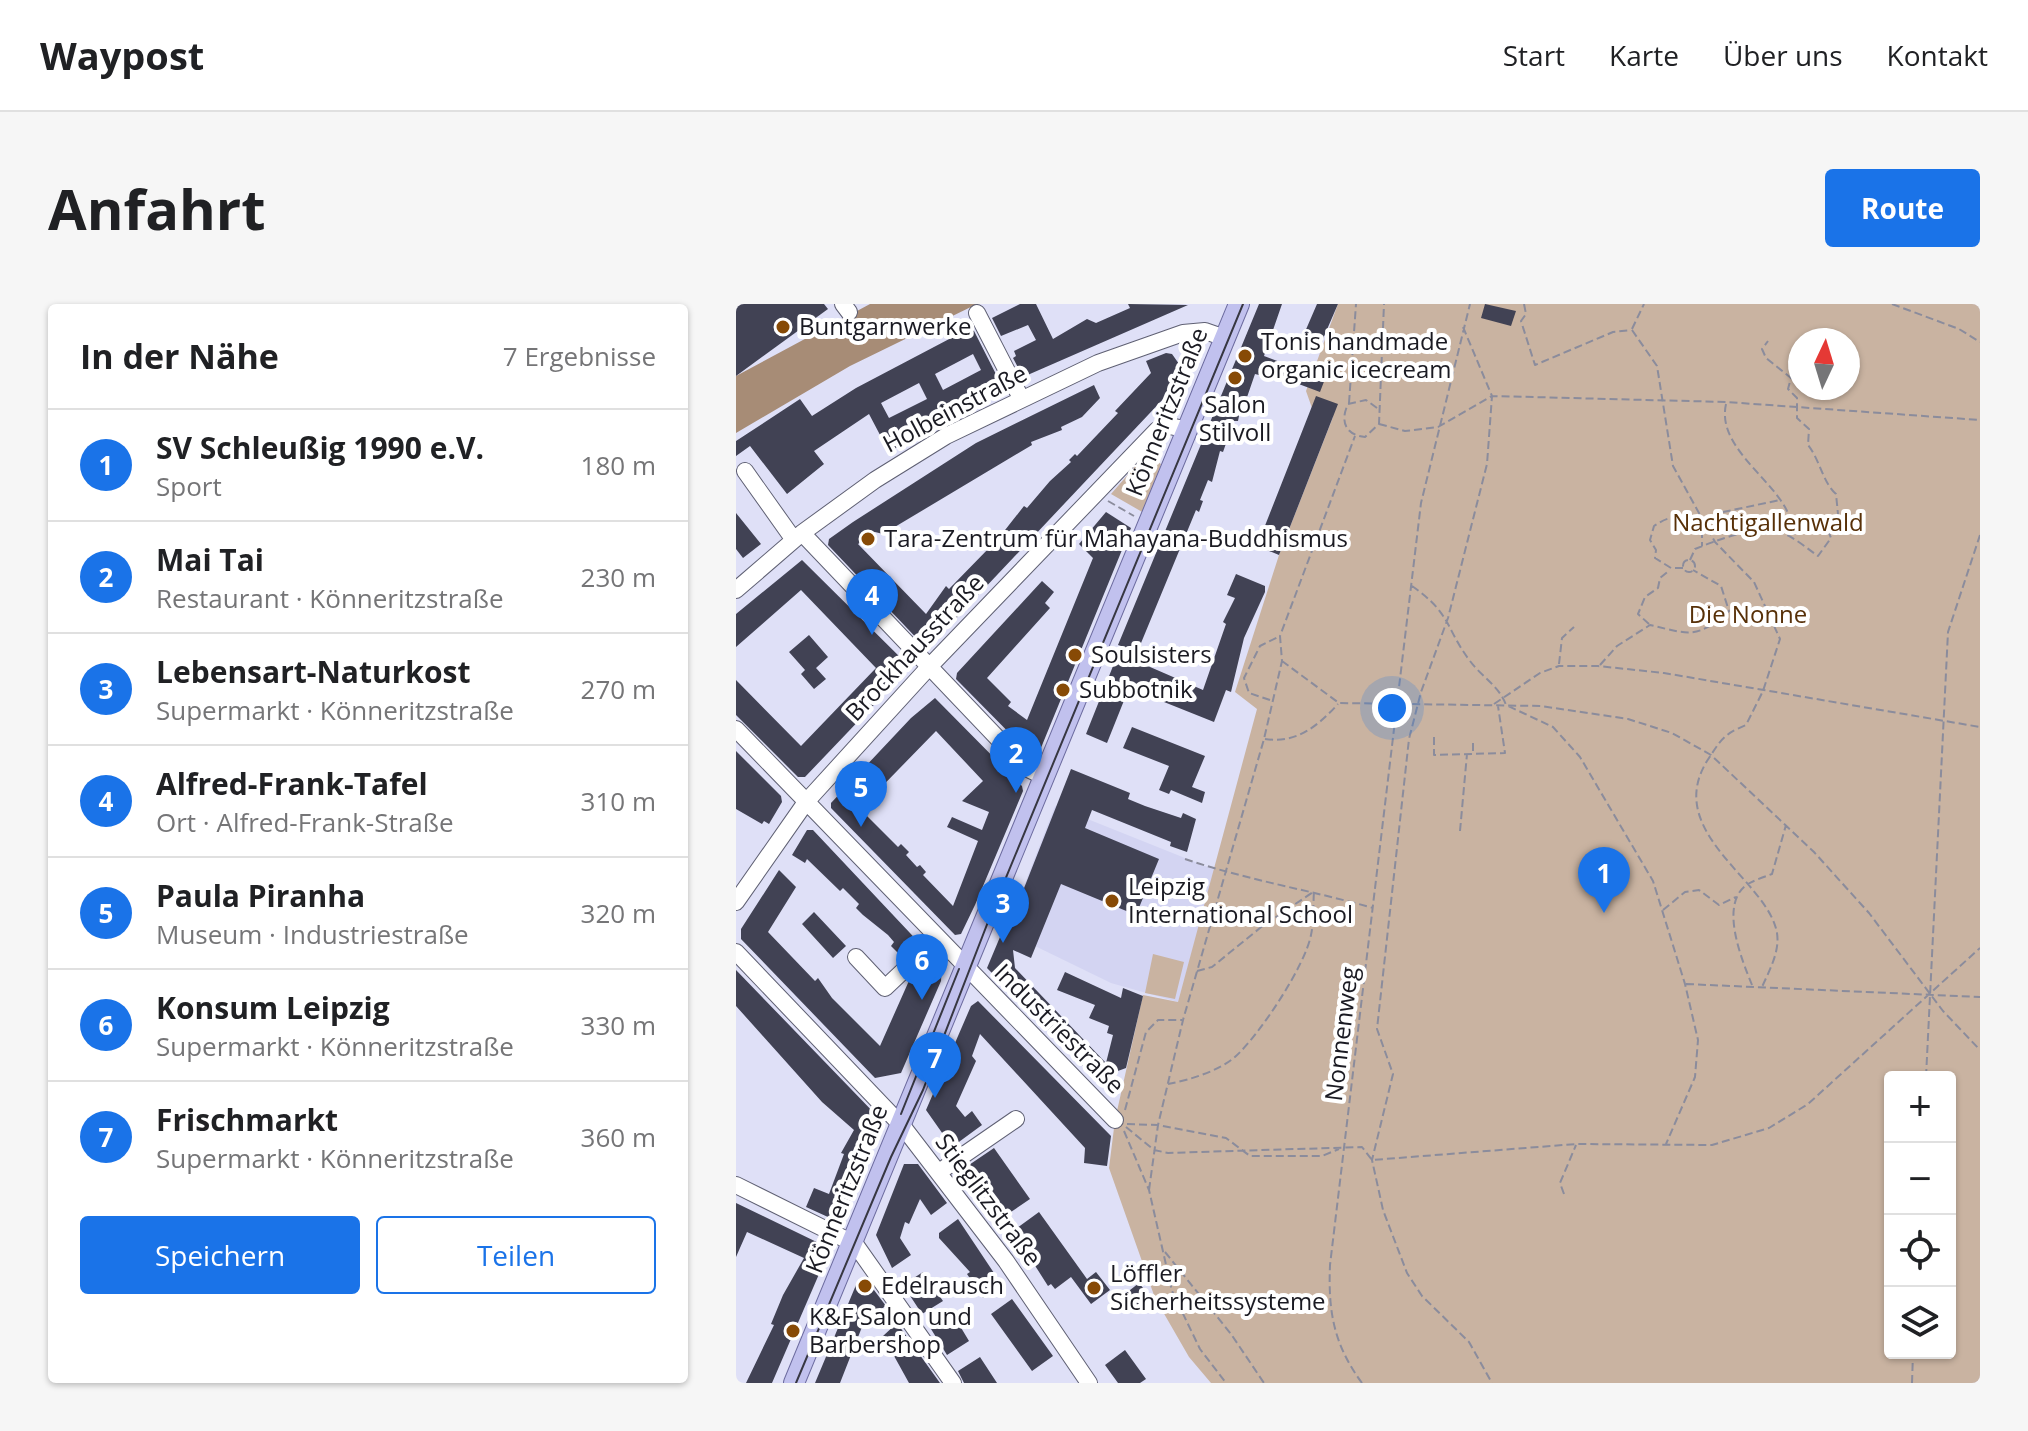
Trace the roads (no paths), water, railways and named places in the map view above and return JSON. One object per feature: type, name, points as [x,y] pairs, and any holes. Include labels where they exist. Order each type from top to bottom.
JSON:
[{"type":"main road","name":"Könneritzstraße","points":[[794,1383],[1239,304]]},
{"type":"street","points":[[977,313],[1021,398]]},
{"type":"street","name":"Holbeinstraße","points":[[736,590],[798,536],[875,480],[946,436],[1098,363],[1183,333],[1205,331],[1225,338]]},
{"type":"street","name":"Brockhausstraße","points":[[736,902],[806,802],[1094,493],[1157,430],[1170,426],[1188,430]]},
{"type":"street","points":[[745,471],[798,536],[1026,768],[1045,777]]},
{"type":"street","name":"Industriestraße","points":[[736,729],[965,968],[1118,1121]]},
{"type":"street","name":"Stieglitzstraße","points":[[736,952],[902,1125],[1006,1261],[1089,1383]]},
{"type":"street","points":[[856,957],[885,988],[904,970]]},
{"type":"street","points":[[939,1172],[1016,1119]]},
{"type":"street","points":[[736,1185],[853,1242],[953,1383]]},
{"type":"tram line","points":[[796,1383],[891,1157],[923,1090],[993,909],[1243,304]]},
{"type":"tram line","points":[[901,1114],[959,969]]},
{"type":"place","name":"Buntgarnwerke","points":[[783,327]]},
{"type":"place","name":"Tonis handmade organic icecream","points":[[1245,356]]},
{"type":"place","name":"Salon Stilvoll","points":[[1235,378]]},
{"type":"place","name":"Tara-Zentrum für Mahayana-Buddhismus","points":[[868,539]]},
{"type":"place","name":"Alfred-Frank-Tafel","points":[[872,635]]},
{"type":"place","name":"Soulsisters","points":[[1075,655]]},
{"type":"place","name":"Subbotnik","points":[[1063,690]]},
{"type":"place","name":"Mai Tai","points":[[1016,793]]},
{"type":"place","name":"Paula Piranha","points":[[861,827]]},
{"type":"place","name":"Leipzig International School","points":[[1112,901]]},
{"type":"place","name":"SV Schleußig 1990 e.V.","points":[[1604,913]]},
{"type":"place","name":"Lebensart-Naturkost","points":[[1003,943]]},
{"type":"place","name":"Konsum Leipzig","points":[[922,1000]]},
{"type":"place","name":"Frischmarkt","points":[[935,1098]]},
{"type":"place","name":"Edelrausch","points":[[865,1286]]},
{"type":"place","name":"Löffler Sicherheitssysteme","points":[[1094,1288]]},
{"type":"place","name":"K&F Salon und Barbershop","points":[[793,1331]]},
{"type":"park label","name":"Nachtigallenwald","points":[[1768,523]]},
{"type":"park label","name":"Die Nonne","points":[[1748,615]]}]
